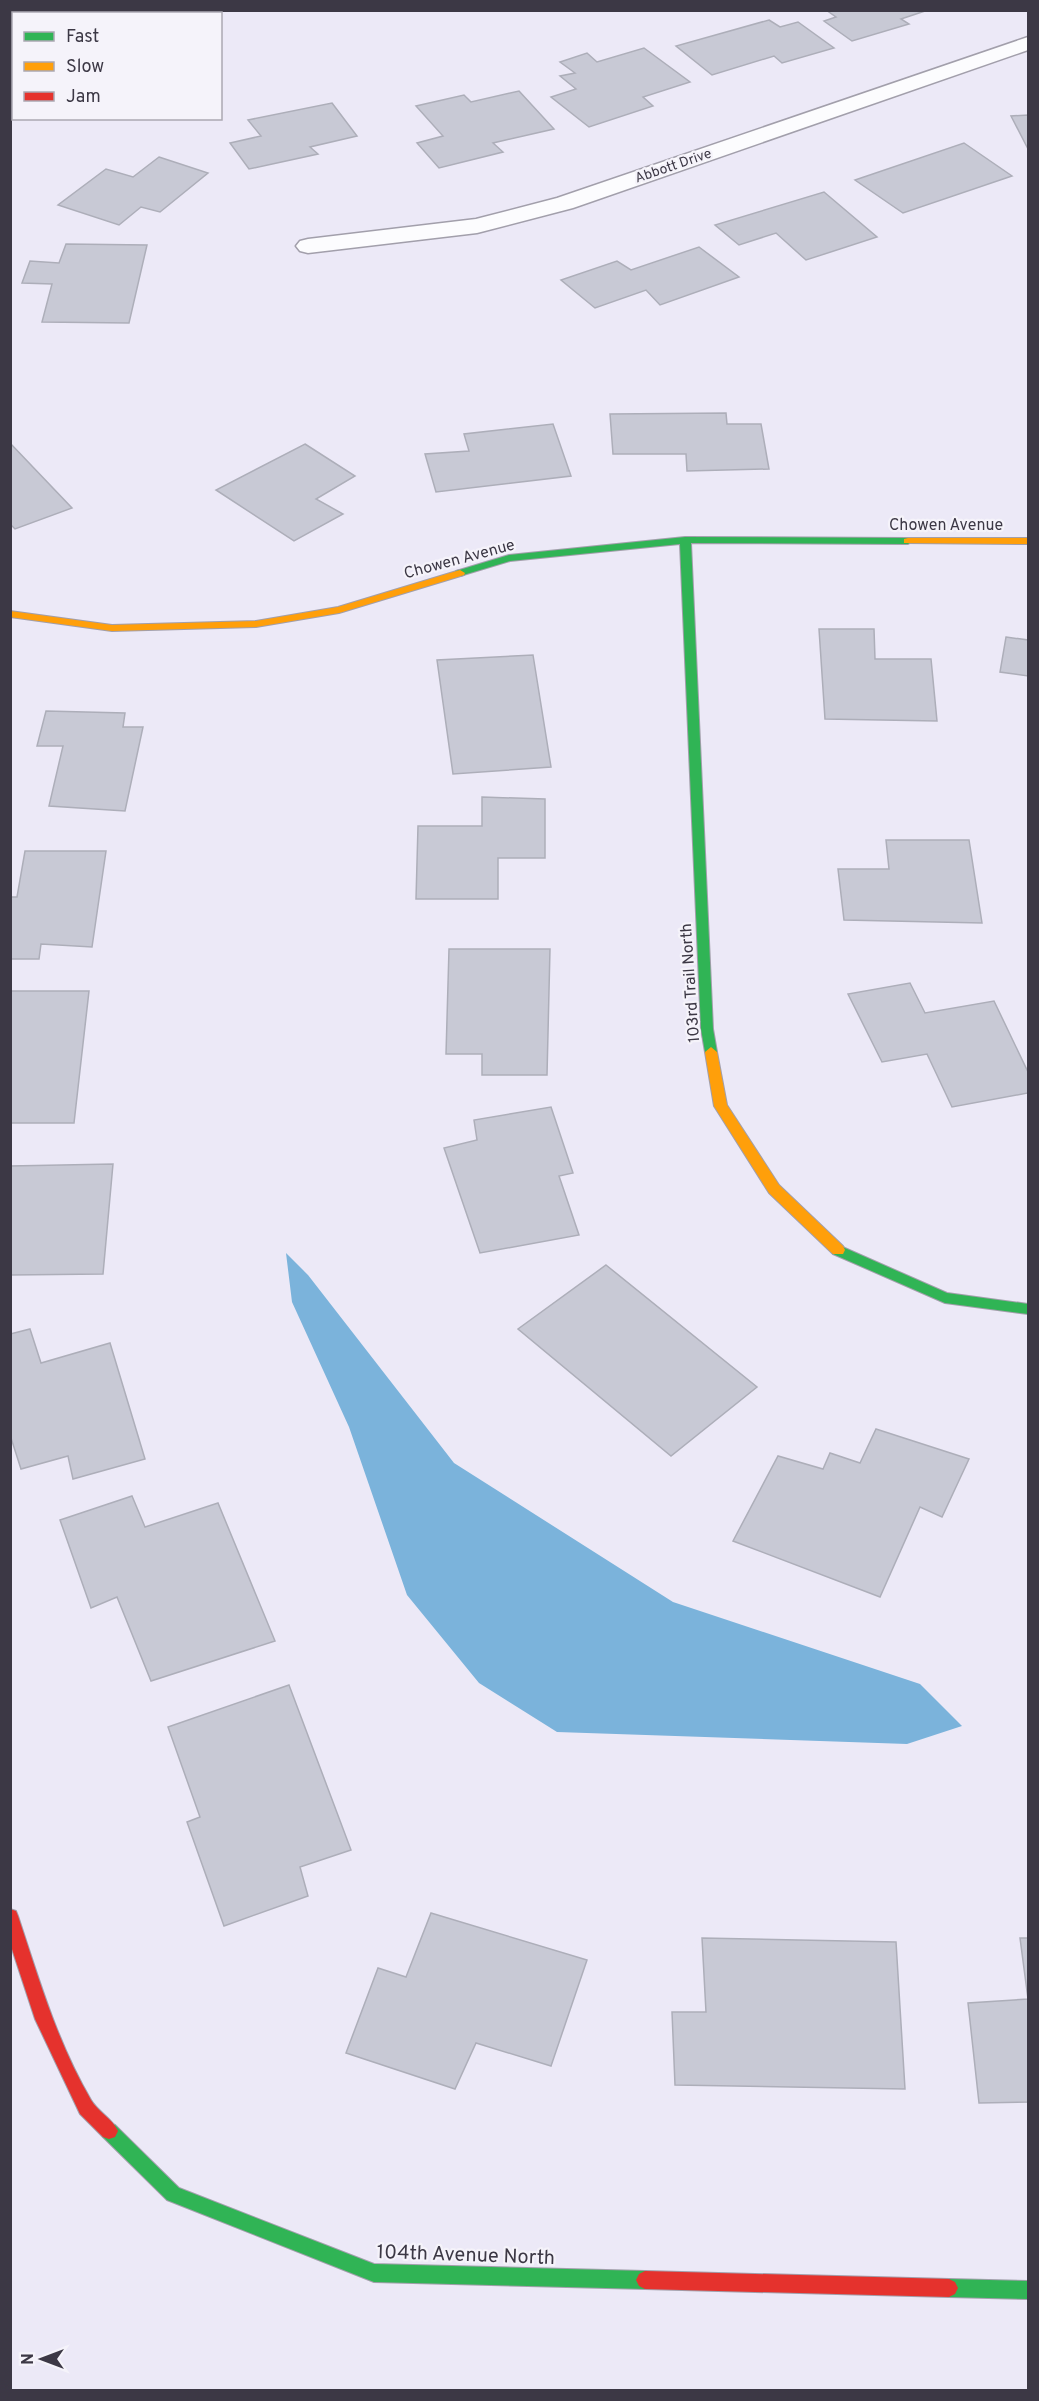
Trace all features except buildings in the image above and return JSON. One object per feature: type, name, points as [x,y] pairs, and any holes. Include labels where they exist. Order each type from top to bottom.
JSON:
[{"type":"street","name":"Abbott Drive","points":[[309,246],[477,226],[566,203],[1029,43]]},
{"type":"street","name":"Chowen Avenue","points":[[10,614],[112,628],[256,624],[339,610],[509,558],[685,540],[1029,541]]},
{"type":"street","name":"103rd Trail North","points":[[685,540],[706,1029],[721,1106],[774,1190],[842,1254],[945,1298],[1029,1309]]},
{"type":"street","name":"104th Avenue North","points":[[10,1916],[43,2019],[86,2108],[173,2194],[374,2273],[1029,2289]]},
{"type":"water","points":[[286,1253],[308,1275],[454,1463],[673,1602],[920,1684],[962,1726],[907,1744],[557,1732],[479,1683],[407,1595],[349,1427],[292,1302]]},
{"type":"traffic: fast","points":[[685,540],[707,1029],[711,1052]]},
{"type":"traffic: fast","points":[[460,573],[509,558],[685,540],[908,541]]},
{"type":"traffic: fast","points":[[838,1250],[945,1298],[1028,1309]]},
{"type":"traffic: fast","points":[[109,2131],[173,2194],[374,2273],[645,2280]]},
{"type":"traffic: fast","points":[[949,2288],[1028,2290]]},
{"type":"traffic: slow","points":[[908,541],[1028,541]]},
{"type":"traffic: slow","points":[[10,614],[112,628],[256,624],[339,610],[460,573]]},
{"type":"traffic: slow","points":[[711,1052],[721,1106],[774,1189],[838,1250]]},
{"type":"traffic: jam","points":[[10,1916],[43,2019],[86,2108],[109,2131]]},
{"type":"traffic: jam","points":[[645,2280],[949,2288]]}]
